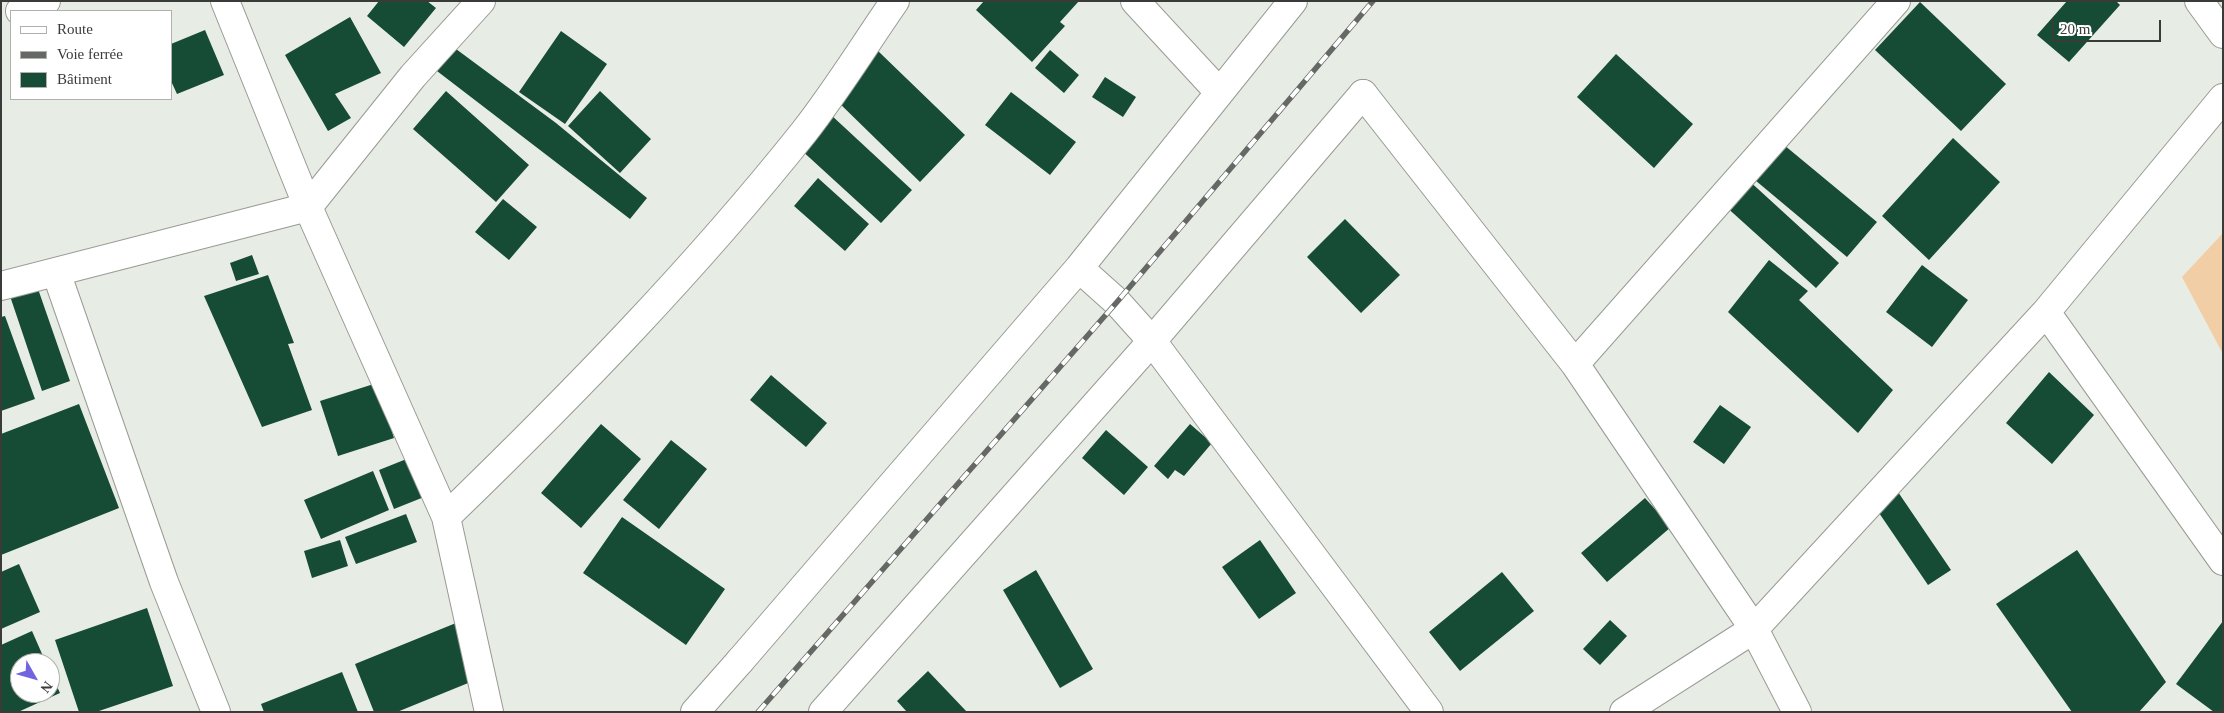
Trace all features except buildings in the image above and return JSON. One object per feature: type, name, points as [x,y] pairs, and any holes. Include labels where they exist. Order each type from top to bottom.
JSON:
[{"type":"street","points":[[23,10],[46,1]]},
{"type":"street","points":[[225,1],[308,207],[446,517],[489,712]]},
{"type":"street","points":[[1,286],[308,207],[413,76],[481,1]]},
{"type":"street","points":[[446,517],[540,426],[678,280],[805,130],[895,1]]},
{"type":"street","points":[[1135,1],[1219,92]]},
{"type":"street","points":[[695,712],[1079,268],[1293,1]]},
{"type":"street","points":[[1575,364],[1896,1]]},
{"type":"street","points":[[2199,1],[2223,34]]},
{"type":"street","points":[[823,712],[1152,341],[1363,94],[1575,364],[1754,629],[1798,712]]},
{"type":"street","points":[[1624,712],[1754,629],[2046,312],[2223,98]]},
{"type":"street","points":[[1079,268],[1117,302],[1152,341],[1429,712]]},
{"type":"street","points":[[56,272],[164,582],[216,712]]},
{"type":"street","points":[[2046,312],[2223,561]]},
{"type":"shaded area","points":[[2223,233],[2223,354],[2182,277]]},
{"type":"railway","points":[[758,712],[1117,302],[1373,1]]}]
